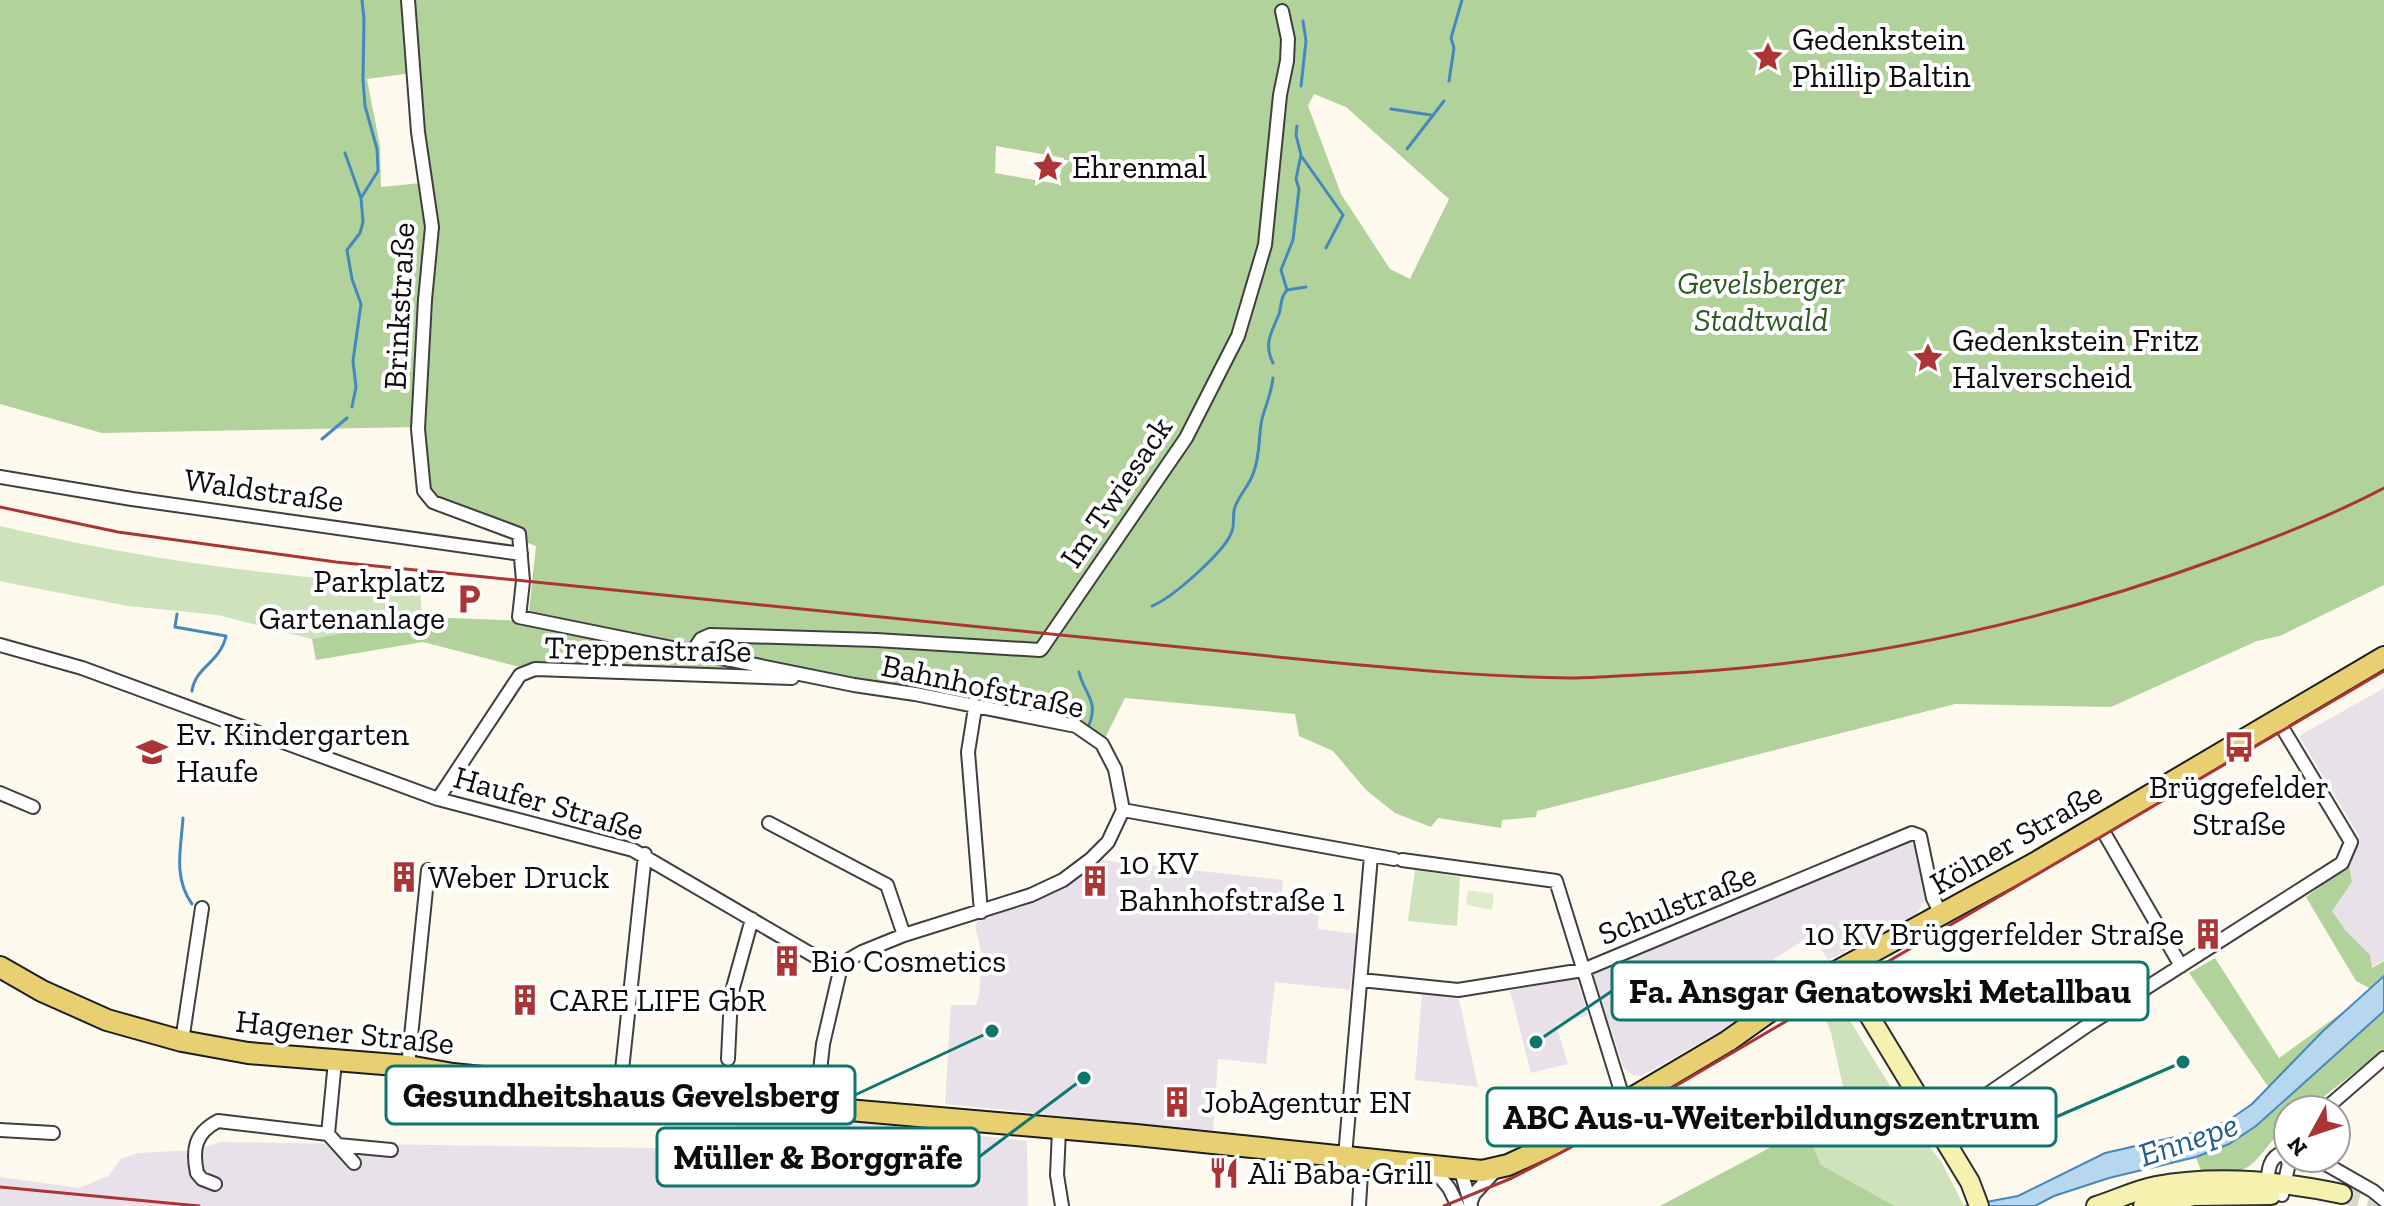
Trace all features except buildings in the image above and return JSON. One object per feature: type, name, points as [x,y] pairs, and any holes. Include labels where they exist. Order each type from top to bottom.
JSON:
[{"type":"main road","name":"Kölner Straße","points":[[1554,1144],[1728,1041],[1790,997],[1942,916],[2384,657]]},
{"type":"main road","points":[[1856,996],[1870,953]]},
{"type":"main road","name":"Hagener Straße","points":[[0,967],[42,991],[107,1020],[182,1041],[248,1053],[408,1066],[467,1075],[620,1089],[727,1090],[816,1107],[1353,1157],[1461,1171],[1497,1169],[1554,1144]]},
{"type":"main road","points":[[1841,969],[1844,987],[1856,996],[1870,1017],[1979,1199]]},
{"type":"main road","points":[[1790,997],[1828,994],[1856,996]]},
{"type":"main road","points":[[2096,1206],[2154,1200],[2202,1182],[2341,1198]]},
{"type":"street","name":"Brinkstraße","points":[[408,0],[418,132],[432,227],[418,429],[424,491],[433,502],[519,534],[521,554]]},
{"type":"street","name":"Im Twiesack","points":[[693,651],[701,639],[710,635],[1042,648],[1186,438],[1238,336],[1265,245],[1280,95],[1287,61],[1288,39],[1282,11]]},
{"type":"street","name":"Waldstraße","points":[[0,477],[132,499],[521,554]]},
{"type":"street","name":"Bahnhofstraße","points":[[521,554],[523,581],[519,617],[828,680],[1076,726],[1102,744],[1121,792],[1123,810]]},
{"type":"street","name":"Haufer Straße","points":[[0,645],[82,668],[438,799],[619,844],[645,854],[840,971]]},
{"type":"street","name":"Treppenstraße","points":[[438,799],[520,675],[535,669],[828,680]]},
{"type":"street","points":[[975,708],[968,752],[981,912]]},
{"type":"street","points":[[1963,1111],[2088,1025],[2342,863],[2351,842],[2277,719]]},
{"type":"street","points":[[0,793],[33,807]]},
{"type":"street","points":[[816,1107],[823,1044],[840,971],[850,959],[904,935],[1031,895],[1063,880],[1108,842],[1123,810],[1371,856],[1556,881],[1621,1091],[1628,1102]]},
{"type":"street","points":[[769,823],[887,885],[904,935]]},
{"type":"street","points":[[2099,824],[2181,966]]},
{"type":"street","name":"Schulstraße","points":[[1361,980],[1458,990],[1583,970],[1912,833],[1920,836],[1933,898],[1942,916]]},
{"type":"street","points":[[620,1089],[645,854]]},
{"type":"street","points":[[1359,1206],[1353,1157],[1361,980],[1371,856]]},
{"type":"street","points":[[408,1066],[428,870]]},
{"type":"street","points":[[182,1041],[202,908]]},
{"type":"street","points":[[728,1059],[731,995],[752,919]]},
{"type":"street","points":[[2342,1094],[2384,1058]]},
{"type":"street","points":[[328,1134],[335,1061]]},
{"type":"street","points":[[215,1184],[202,1179],[197,1173],[196,1144],[200,1133],[218,1121],[328,1134],[354,1163]]},
{"type":"street","points":[[0,1130],[53,1133]]},
{"type":"street","points":[[1059,1130],[1057,1175],[1062,1206]]},
{"type":"street","points":[[338,1145],[391,1150]]},
{"type":"street","points":[[1432,1167],[1464,1204]]},
{"type":"street","points":[[1464,1204],[1497,1169]]},
{"type":"street","points":[[1461,1171],[1464,1204]]},
{"type":"street","points":[[2275,1189],[2283,1174]]},
{"type":"street","points":[[2343,1174],[2384,1200]]},
{"type":"shaded area","points":[[2384,688],[2384,960],[2359,974],[2306,897],[2349,866],[2359,836],[2299,736]]},
{"type":"shaded area","points":[[1909,841],[1916,844],[1923,874],[1925,899],[1916,915],[1828,960],[1812,935],[1752,973],[1746,965],[1715,986],[1737,1022],[1641,1076],[1633,1075],[1624,1068],[1592,974],[1701,923]]},
{"type":"shaded area","points":[[1091,859],[1283,880],[1281,895],[1320,898],[1318,929],[1357,934],[1350,990],[1275,982],[1266,1064],[1218,1059],[1213,1131],[945,1104],[951,1005],[976,1005],[979,996],[982,954],[975,927],[981,912],[1006,903]]},
{"type":"shaded area","points":[[1576,977],[1588,1015],[1556,1024],[1568,1064],[1531,1073],[1510,991]]},
{"type":"shaded area","points":[[1422,994],[1459,999],[1478,1087],[1415,1080]]},
{"type":"shaded area","points":[[736,1109],[1027,1141],[1028,1206],[0,1206],[0,1177],[79,1188],[108,1176],[121,1159],[138,1153],[195,1150],[221,1142],[734,1149]]},
{"type":"green space","name":"Gevelsberger Stadtwald","points":[[0,0],[2384,0],[2384,585],[2280,636],[2257,641],[2111,707],[1955,704],[1537,811],[1536,817],[1502,820],[1501,828],[1438,818],[1431,827],[1395,813],[1366,790],[1333,751],[1299,736],[1295,714],[1125,698],[1102,744],[1089,733],[828,680],[531,670],[423,642],[316,660],[312,639],[422,617],[528,621],[536,546],[432,505],[427,490],[419,427],[102,433],[0,404]],"holes":[[[412,73],[421,183],[381,187],[380,146],[367,79]],[[1314,94],[1346,107],[1449,199],[1410,279],[1390,269],[1341,194],[1308,106]],[[996,146],[1064,158],[1058,184],[995,173]]]},
{"type":"green space","points":[[0,526],[104,548],[209,565],[420,587],[422,617],[312,639],[218,615],[128,606],[0,581]]},
{"type":"green space","points":[[2349,866],[2352,882],[2332,911],[2345,930],[2370,955],[2372,968],[2384,961],[2384,1049],[2327,1094],[2273,1094],[2189,973],[2215,958],[2279,1058],[2369,993],[2369,988],[2356,981],[2306,897]]},
{"type":"green space","points":[[1415,870],[1460,877],[1457,926],[1408,921]]},
{"type":"green space","points":[[1468,890],[1494,894],[1492,910],[1466,905]]},
{"type":"green space","points":[[1831,1005],[1841,1006],[1920,1135],[1941,1161],[1964,1206],[1895,1206],[1821,1165],[1805,1130],[1848,1108],[1831,1033],[1822,1010]]},
{"type":"green space","points":[[2272,1112],[2272,1141],[2247,1168],[2201,1171],[2196,1157],[2229,1144]]},
{"type":"green space","points":[[1805,1129],[1821,1165],[1895,1206],[1660,1206]]},
{"type":"water","name":"Ennepe","points":[[2384,976],[2384,1011],[2292,1094],[2272,1094],[2272,1112],[2229,1144],[2196,1157],[2109,1178],[2054,1196],[2035,1206],[1965,1206],[2018,1196],[2105,1153],[2210,1129],[2252,1104],[2323,1031]]},
{"type":"waterway","points":[[352,407],[356,387],[353,361],[361,304],[352,279],[347,250],[360,233],[363,222],[361,198],[378,171],[377,149],[365,106],[362,0]]},
{"type":"waterway","points":[[1449,81],[1454,48],[1451,38],[1462,0]]},
{"type":"waterway","points":[[1301,86],[1306,41],[1303,21]]},
{"type":"waterway","points":[[1407,149],[1444,101]]},
{"type":"waterway","points":[[1391,109],[1431,115]]},
{"type":"waterway","points":[[1273,363],[1269,343],[1287,290],[1281,270],[1293,240],[1299,189],[1296,179],[1301,155],[1297,126]]},
{"type":"waterway","points":[[345,153],[361,198]]},
{"type":"waterway","points":[[1302,157],[1343,215],[1326,248]]},
{"type":"waterway","points":[[1287,290],[1306,287]]},
{"type":"waterway","points":[[1152,606],[1197,573],[1228,540],[1233,528],[1235,507],[1256,467],[1262,419],[1273,378]]},
{"type":"waterway","points":[[322,439],[347,418]]},
{"type":"waterway","points":[[177,614],[175,627],[226,636],[219,653],[198,676],[192,691]]},
{"type":"waterway","points":[[1079,672],[1092,703],[1089,725]]},
{"type":"waterway","points":[[183,818],[180,873],[192,904]]},
{"type":"tunnel","points":[[727,1081],[728,1059]]},
{"type":"tunnel","points":[[2342,1194],[2382,1206]]},
{"type":"railway","points":[[0,507],[118,532],[336,562],[1350,664],[1571,678],[1799,662],[1941,638],[2011,622],[2149,583],[2217,559],[2302,526],[2384,488]]},
{"type":"railway","points":[[1444,1206],[1512,1178],[1568,1149],[2384,671]]},
{"type":"railway","points":[[0,1187],[199,1206]]},
{"type":"place","name":"Gedenkstein Phillip Baltin","points":[[1768,57]]},
{"type":"place","name":"Ehrenmal","points":[[1048,167]]},
{"type":"place","name":"Gedenkstein Fritz Halverscheid","points":[[1928,358]]},
{"type":"place","name":"Parkplatz Gartenanlage","points":[[469,599]]},
{"type":"place","name":"Brüggefelder Straße","points":[[2239,747]]},
{"type":"place","name":"Ev. Kindergarten Haufe","points":[[152,752]]},
{"type":"place","name":"Weber Druck","points":[[404,877]]},
{"type":"place","name":"10 KV Bahnhofstraße 1","points":[[1095,881]]},
{"type":"place","name":"10 KV Brüggerfelder Straße","points":[[2208,934]]},
{"type":"place","name":"Bio Cosmetics","points":[[787,961]]},
{"type":"place","name":"CARE LIFE GbR","points":[[525,1000]]},
{"type":"place","name":"Gesundheitshaus Gevelsberg","points":[[992,1031]]},
{"type":"place","name":"Fa. Ansgar Genatowski Metallbau","points":[[1536,1042]]},
{"type":"place","name":"ABC Aus-u-Weiterbildungszentrum","points":[[2183,1062]]},
{"type":"place","name":"Müller & Borggräfe","points":[[1084,1078]]},
{"type":"place","name":"JobAgentur EN","points":[[1177,1102]]},
{"type":"place","name":"Ali Baba-Grill","points":[[1224,1173]]}]
